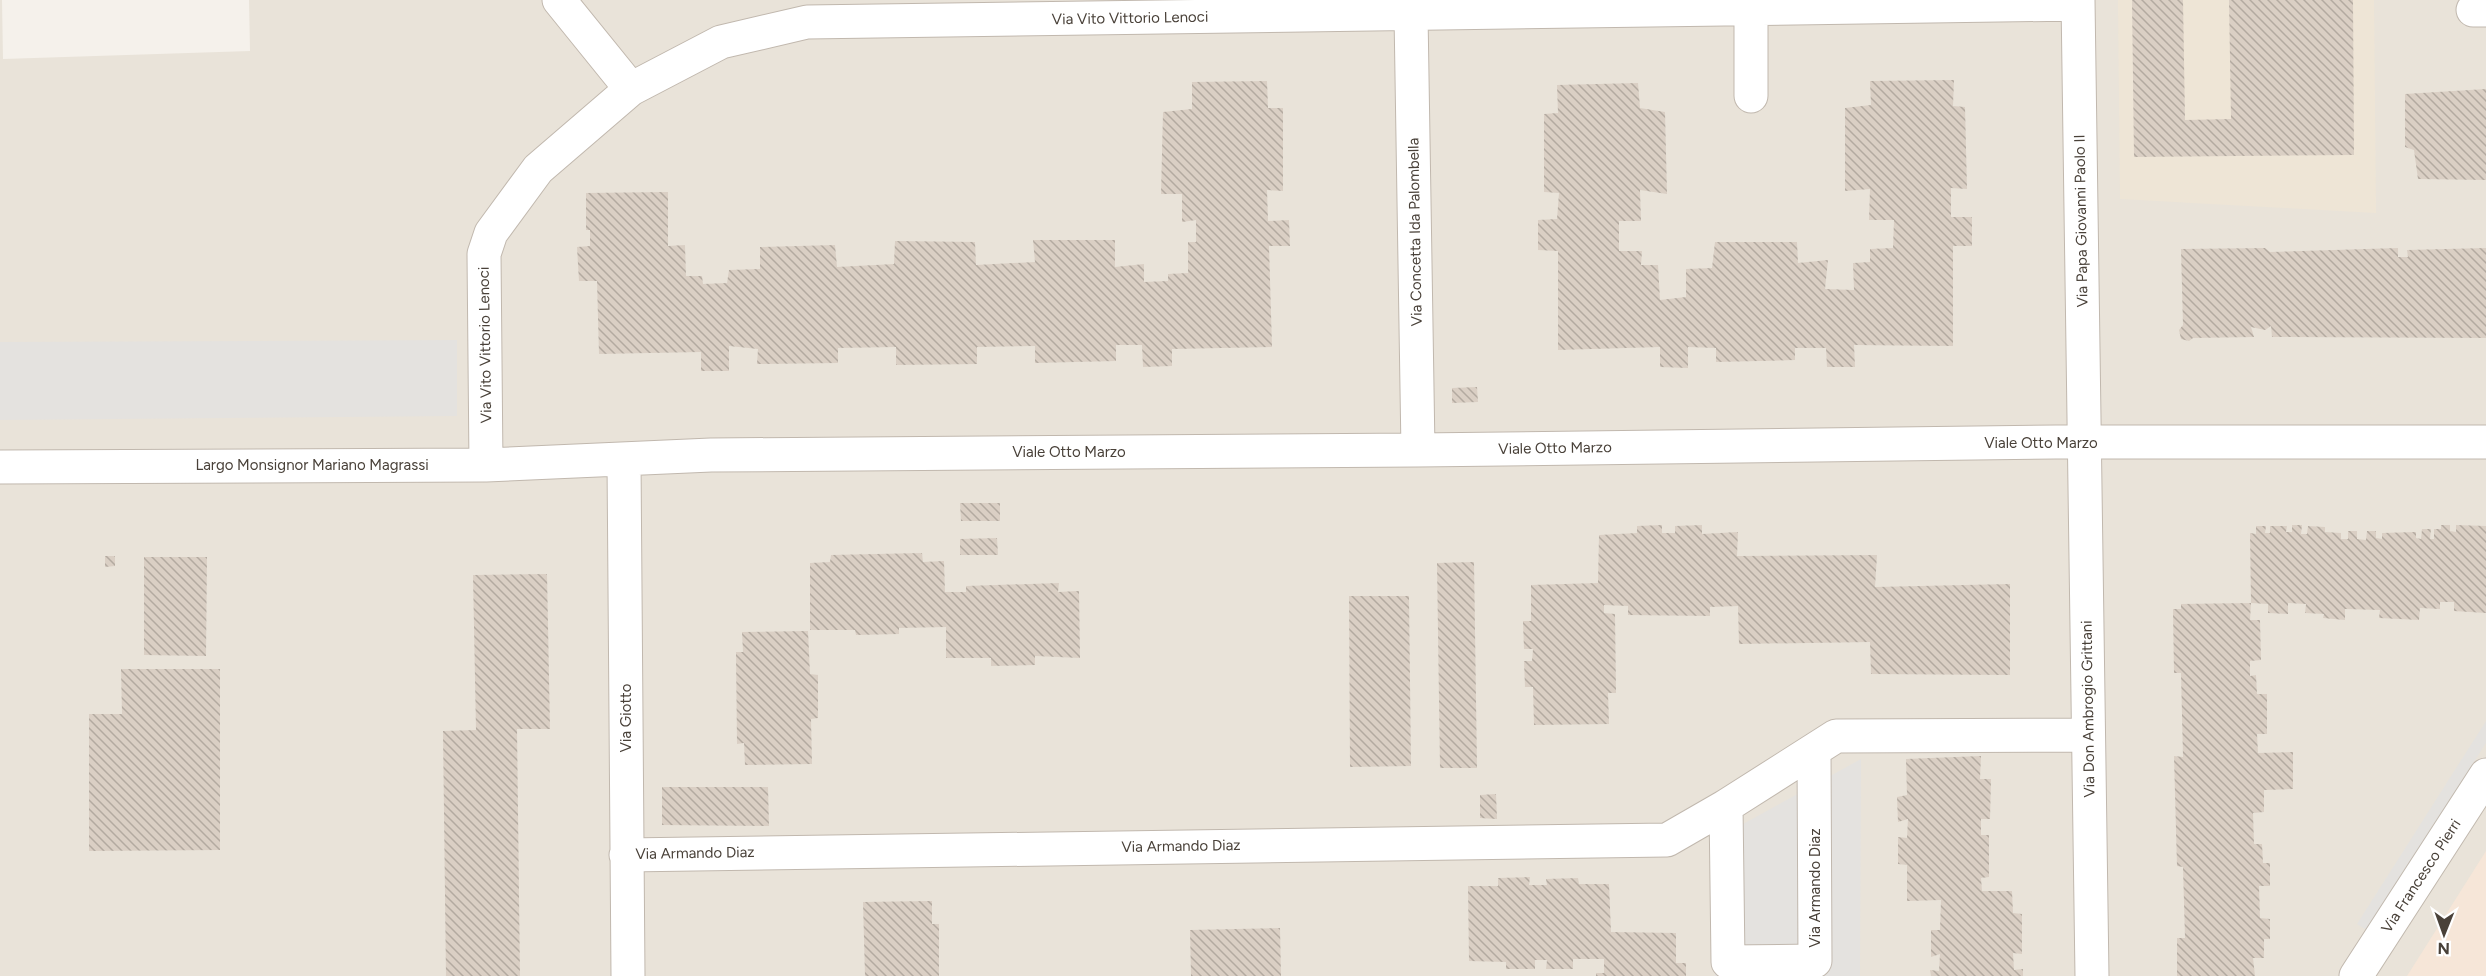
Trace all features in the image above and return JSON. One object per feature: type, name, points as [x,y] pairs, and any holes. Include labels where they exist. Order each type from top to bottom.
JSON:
[{"type":"street","points":[[559,0],[631,89]]},
{"type":"street","name":"Via Vito Vittorio Lenoci","points":[[486,465],[484,254],[491,233],[538,169],[631,89],[721,42],[807,22],[1097,9],[1411,14],[2078,2]]},
{"type":"street","name":"Via Papa Giovanni Paolo II","points":[[2078,2],[2084,443]]},
{"type":"street","points":[[1751,9],[1751,96]]},
{"type":"street","name":"Via Concetta Ida Palombella","points":[[1411,14],[1418,450]]},
{"type":"street","name":"Viale Otto Marzo","points":[[624,460],[711,455],[2084,443],[2486,442]]},
{"type":"street","name":"Via Don Ambrogio Grittani","points":[[2084,443],[2092,976]]},
{"type":"street","name":"Largo Monsignor Mariano Magrassi","points":[[0,467],[486,465],[624,460]]},
{"type":"street","name":"Via Giotto","points":[[624,460],[628,976]]},
{"type":"street","name":"Via Armando Diaz","points":[[626,855],[1667,840],[1814,752],[1836,736],[2088,735]]},
{"type":"street","name":"Via Armando Diaz","points":[[1726,806],[1728,962],[1815,961],[1814,752]]},
{"type":"street","name":"Via Francesco Pierri","points":[[2356,976],[2486,775]]},
{"type":"shaded area","points":[[0,0],[2,0],[3,59],[250,51],[249,0],[2486,0],[2486,976],[0,976]]},
{"type":"shaded area","points":[[2118,0],[2374,0],[2376,213],[2120,199]]},
{"type":"shaded area","points":[[457,340],[457,416],[0,420],[0,342]]},
{"type":"shaded area","points":[[2486,721],[2486,743],[2367,930],[2357,924]]},
{"type":"shaded area","points":[[1861,759],[1860,976],[1715,976],[1714,840]]},
{"type":"shaded area","points":[[2486,851],[2486,976],[2407,976]]},
{"type":"building","points":[[2132,0],[2183,0],[2185,120],[2231,119],[2229,0],[2353,0],[2354,155],[2134,157]]},
{"type":"building","points":[[1954,80],[1953,106],[1965,107],[1967,189],[1951,188],[1951,217],[1972,217],[1972,246],[1953,246],[1953,346],[1854,345],[1855,367],[1827,367],[1826,348],[1795,348],[1795,360],[1716,362],[1716,348],[1688,347],[1688,368],[1660,367],[1660,347],[1558,350],[1558,251],[1538,250],[1538,220],[1557,219],[1559,193],[1544,192],[1544,114],[1558,113],[1557,85],[1638,83],[1640,108],[1665,112],[1667,194],[1640,190],[1641,221],[1619,221],[1619,251],[1642,251],[1641,265],[1658,265],[1660,300],[1686,297],[1686,269],[1712,268],[1715,242],[1797,242],[1798,263],[1828,260],[1825,289],[1854,290],[1853,263],[1870,262],[1870,249],[1893,248],[1894,220],[1869,220],[1870,189],[1845,191],[1845,108],[1871,105],[1870,81]]},
{"type":"building","points":[[1267,81],[1268,108],[1283,108],[1283,191],[1267,190],[1268,221],[1289,220],[1290,246],[1269,246],[1272,347],[1172,349],[1172,366],[1143,367],[1142,345],[1116,345],[1116,361],[1035,363],[1035,346],[977,347],[977,364],[896,365],[896,347],[838,348],[838,363],[757,364],[758,349],[729,346],[729,371],[701,371],[701,352],[599,354],[597,281],[579,281],[577,247],[590,246],[590,230],[586,230],[586,193],[668,192],[668,246],[685,245],[686,276],[702,276],[703,284],[727,283],[729,270],[760,269],[760,247],[835,245],[837,267],[894,264],[895,241],[975,242],[976,265],[1035,262],[1033,240],[1115,240],[1115,267],[1144,264],[1144,282],[1168,281],[1168,274],[1188,273],[1188,242],[1196,242],[1196,220],[1182,222],[1182,194],[1161,194],[1163,112],[1192,109],[1192,82]]},
{"type":"building","points":[[2486,89],[2486,180],[2418,179],[2414,150],[2405,147],[2405,94]]},
{"type":"building","points":[[2265,248],[2270,252],[2398,248],[2398,257],[2408,257],[2407,250],[2486,248],[2486,338],[2272,337],[2271,326],[2265,330],[2251,327],[2254,337],[2193,338],[2189,341],[2181,339],[2179,330],[2183,325],[2181,249]]},
{"type":"building","points":[[1477,387],[1478,402],[1452,403],[1452,388]]},
{"type":"building","points":[[960,503],[1000,503],[1000,521],[961,521]]},
{"type":"building","points":[[1662,525],[1662,533],[1675,533],[1675,526],[1702,525],[1702,534],[1738,532],[1737,556],[1877,555],[1875,587],[2010,584],[2010,675],[1871,674],[1870,642],[1739,644],[1738,606],[1710,607],[1710,616],[1628,615],[1628,606],[1604,605],[1604,613],[1615,614],[1616,693],[1608,693],[1609,724],[1534,725],[1533,687],[1525,687],[1524,661],[1532,661],[1533,649],[1524,649],[1523,621],[1531,621],[1531,585],[1598,583],[1599,535],[1637,533],[1637,526]]},
{"type":"building","points":[[2292,525],[2302,525],[2301,534],[2307,534],[2308,526],[2325,527],[2325,532],[2341,533],[2341,539],[2348,539],[2348,531],[2357,531],[2357,539],[2366,540],[2367,531],[2376,531],[2376,538],[2382,539],[2382,533],[2416,532],[2416,538],[2421,539],[2422,529],[2431,529],[2430,539],[2434,539],[2434,529],[2441,529],[2441,525],[2450,525],[2450,531],[2456,532],[2456,525],[2486,526],[2486,613],[2454,611],[2454,602],[2440,602],[2440,609],[2420,608],[2419,620],[2379,618],[2380,610],[2345,609],[2345,620],[2323,618],[2324,614],[2305,613],[2306,604],[2288,603],[2288,614],[2268,613],[2268,604],[2251,603],[2250,533],[2256,534],[2256,526],[2266,526],[2265,533],[2270,533],[2270,526],[2287,526],[2286,532],[2292,532]]},
{"type":"building","points":[[997,538],[998,555],[960,555],[960,539]]},
{"type":"building","points":[[922,553],[923,562],[944,561],[945,592],[966,592],[966,586],[1059,583],[1058,592],[1079,591],[1080,658],[1035,656],[1035,665],[991,666],[991,658],[946,658],[946,627],[899,628],[899,634],[856,635],[855,630],[810,630],[810,563],[830,562],[831,555]]},
{"type":"building","points":[[105,556],[115,556],[115,566],[105,567]]},
{"type":"building","points":[[144,557],[207,557],[206,656],[144,655]]},
{"type":"building","points":[[1474,562],[1477,768],[1440,768],[1437,563]]},
{"type":"building","points":[[547,574],[550,729],[517,729],[520,976],[446,976],[443,731],[476,730],[473,575]]},
{"type":"building","points":[[1349,596],[1409,596],[1411,766],[1350,767]]},
{"type":"building","points":[[2251,603],[2250,620],[2260,620],[2261,660],[2250,661],[2250,676],[2256,675],[2257,694],[2267,694],[2267,734],[2257,734],[2258,753],[2293,752],[2293,789],[2264,790],[2264,812],[2253,813],[2254,844],[2262,844],[2263,863],[2270,863],[2270,886],[2259,886],[2260,918],[2270,919],[2270,939],[2264,939],[2264,958],[2253,958],[2255,976],[2177,976],[2177,938],[2185,938],[2183,867],[2177,866],[2174,756],[2183,757],[2181,673],[2174,673],[2173,609],[2181,609],[2181,604]]},
{"type":"building","points":[[808,631],[810,674],[818,675],[818,718],[811,719],[812,764],[745,765],[744,743],[737,744],[736,652],[743,652],[742,632]]},
{"type":"building","points":[[121,669],[220,669],[220,850],[89,851],[89,714],[122,714]]},
{"type":"building","points":[[1981,756],[1980,779],[1991,779],[1990,819],[1981,819],[1981,835],[1989,835],[1989,877],[1981,878],[1982,891],[2012,891],[2013,913],[2022,914],[2022,954],[2013,953],[2014,970],[2023,969],[2023,976],[1931,976],[1930,970],[1939,971],[1940,954],[1931,957],[1931,930],[1940,930],[1941,900],[1907,901],[1907,865],[1898,864],[1898,837],[1907,838],[1908,819],[1898,822],[1897,797],[1907,795],[1906,759]]},
{"type":"building","points":[[662,787],[768,787],[769,826],[662,825]]},
{"type":"building","points":[[1496,794],[1497,819],[1480,818],[1480,795]]},
{"type":"building","points":[[1530,877],[1529,885],[1547,885],[1546,879],[1578,878],[1579,884],[1609,884],[1611,932],[1676,933],[1676,963],[1686,963],[1686,976],[1596,976],[1596,973],[1604,973],[1604,959],[1573,959],[1573,969],[1546,969],[1547,960],[1535,960],[1535,969],[1506,969],[1506,962],[1469,961],[1468,886],[1498,886],[1498,878]]},
{"type":"building","points":[[932,901],[932,924],[939,924],[939,976],[865,976],[863,902]]},
{"type":"building","points":[[1280,928],[1281,976],[1191,976],[1190,930]]}]
